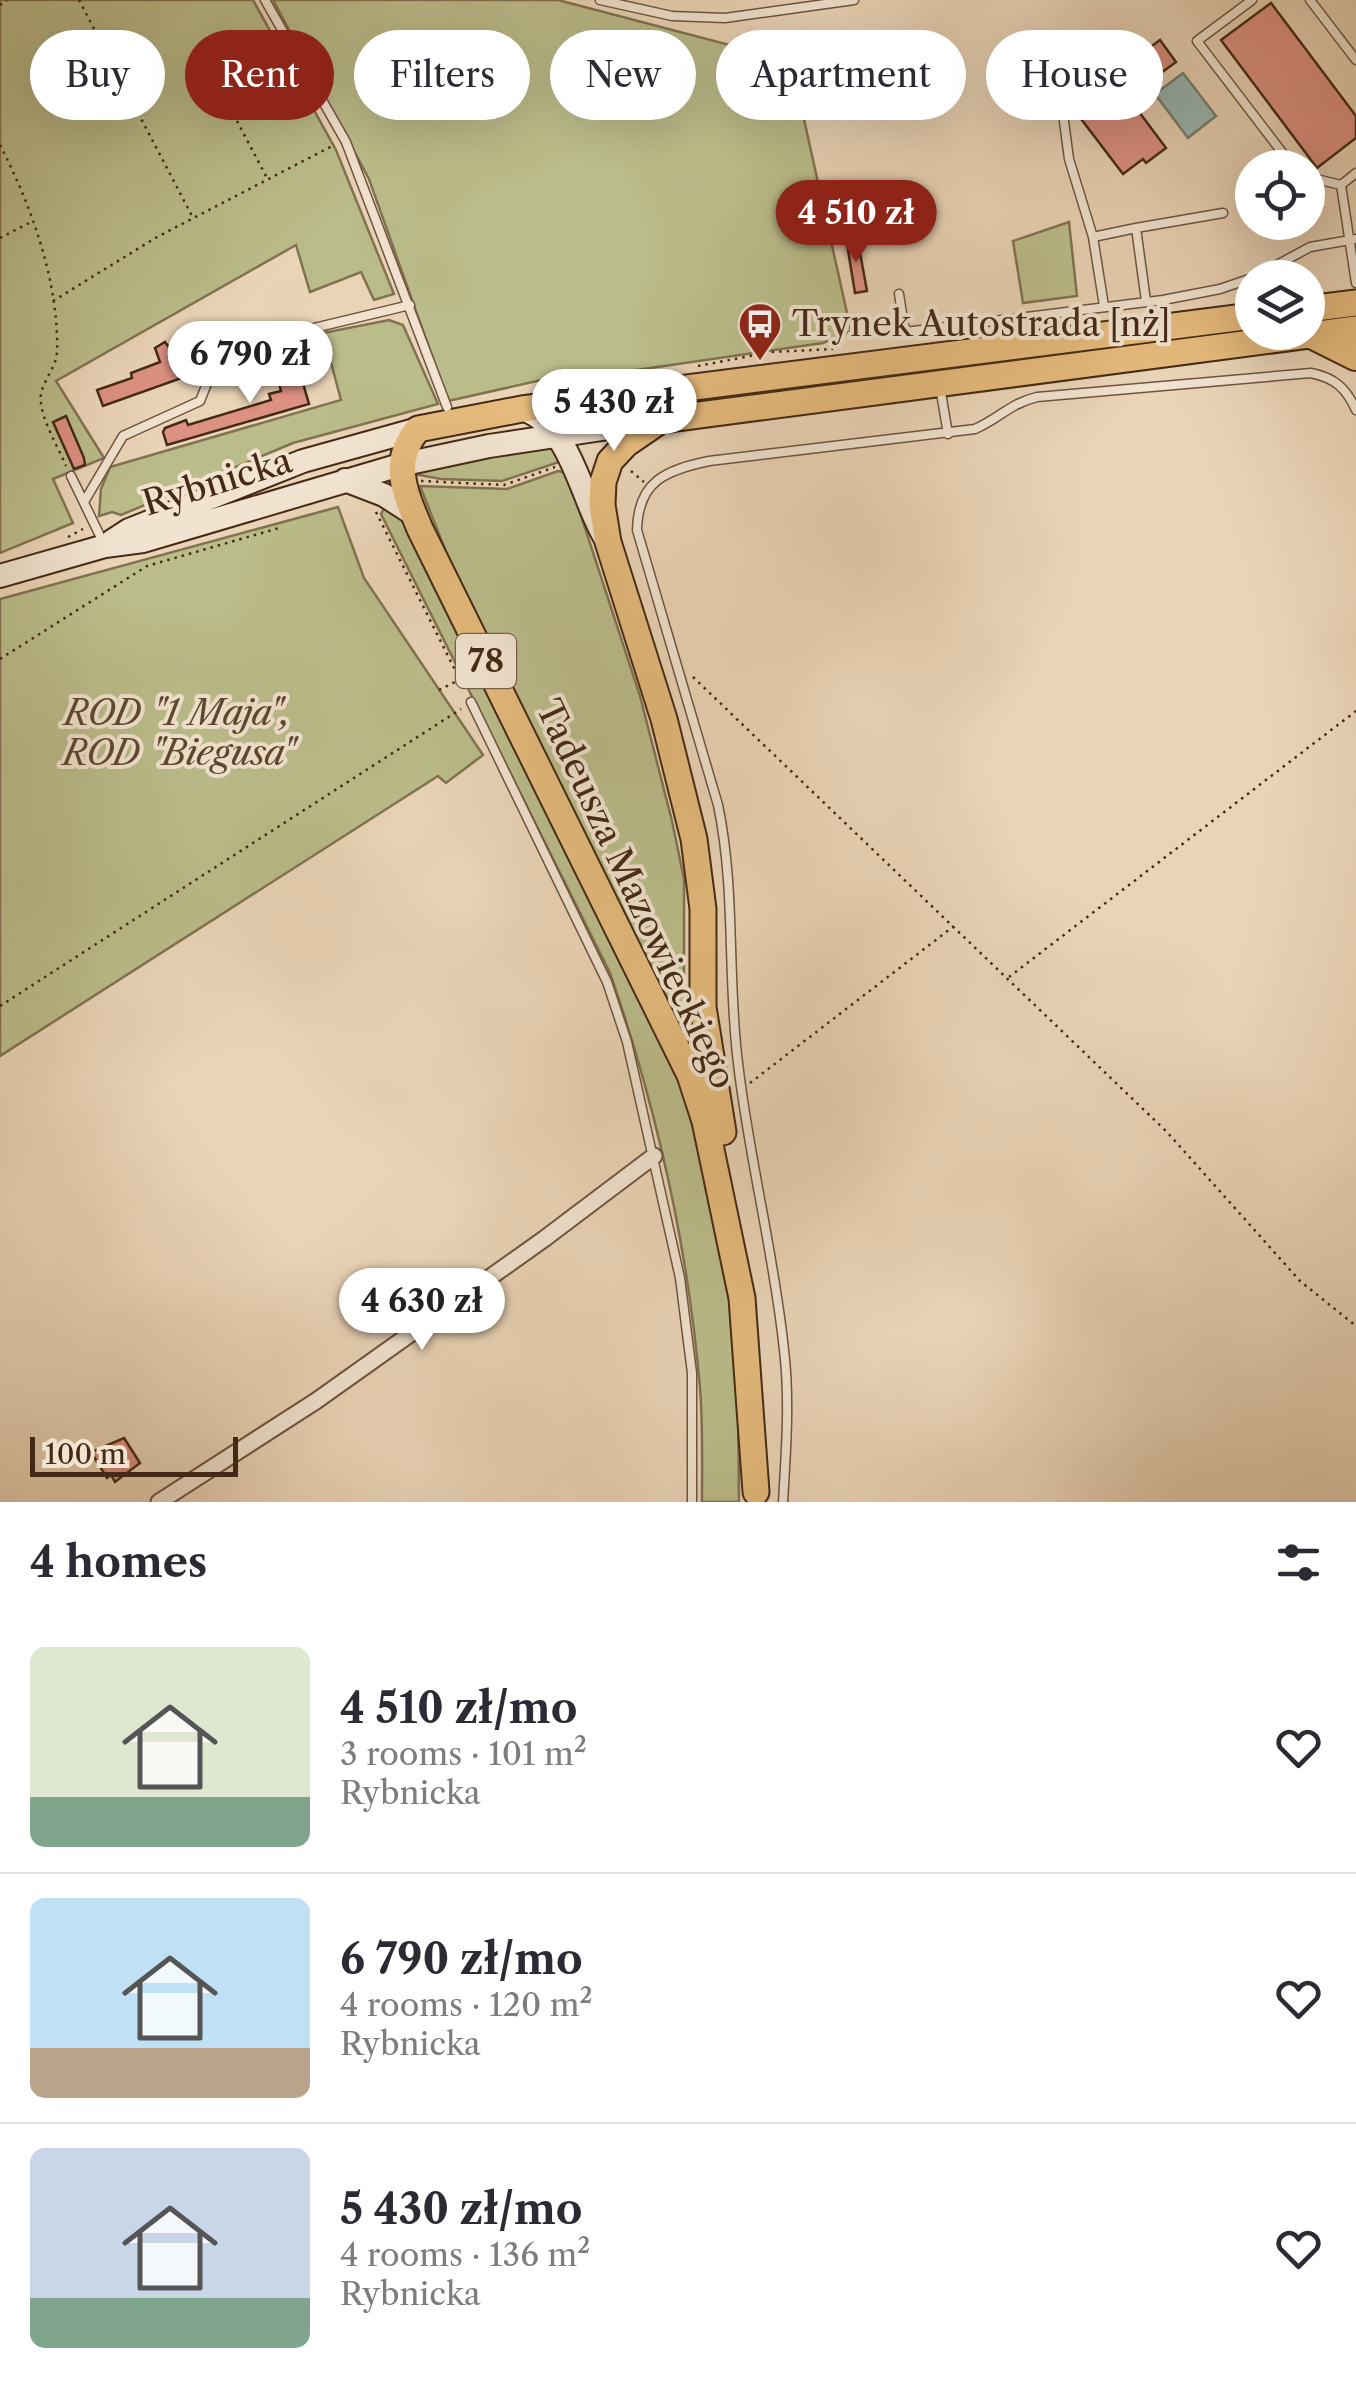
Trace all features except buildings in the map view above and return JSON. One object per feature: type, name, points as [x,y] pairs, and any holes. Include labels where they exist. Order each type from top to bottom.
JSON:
[{"type":"highway","points":[[1325,332],[1356,355]]},
{"type":"main road","name":"78","points":[[1325,315],[1356,303]]},
{"type":"main road","name":"Rybnicka","points":[[105,546],[128,530],[284,468],[418,429],[522,409],[1235,318]]},
{"type":"main road","name":"78","points":[[1325,323],[1356,329]]},
{"type":"main road","name":"78","points":[[940,383],[1235,334]]},
{"type":"main road","name":"Rybnicka","points":[[0,576],[105,546],[143,541],[345,480],[407,473],[460,451],[940,383]]},
{"type":"main road","points":[[522,409],[544,420],[560,436]]},
{"type":"main road","name":"78","points":[[608,542],[601,492],[607,467],[626,444],[661,420]]},
{"type":"main road","points":[[407,473],[404,449],[418,429]]},
{"type":"main road","name":"Tadeusza Mazowieckiego","points":[[560,436],[608,542],[664,719],[699,867],[702,1007],[763,1361],[764,1420],[756,1497]]},
{"type":"main road","name":"Tadeusza Mazowieckiego","points":[[407,473],[415,515],[690,1075],[709,1140],[742,1298],[756,1497]]},
{"type":"main road","points":[[345,480],[384,494],[415,515]]},
{"type":"street","points":[[159,1502],[316,1400],[544,1240],[654,1156]]},
{"type":"lane","points":[[265,0],[344,139],[446,407]]},
{"type":"lane","points":[[600,0],[672,16],[724,18],[854,0]]},
{"type":"lane","points":[[1252,0],[1197,41],[1280,150]]},
{"type":"lane","points":[[1310,0],[1356,60]]},
{"type":"lane","points":[[1064,120],[1070,159],[1093,237],[1104,306]]},
{"type":"lane","points":[[1340,185],[1356,173]]},
{"type":"lane","points":[[1325,181],[1340,185]]},
{"type":"lane","points":[[1340,185],[1353,240],[1356,283]]},
{"type":"lane","points":[[1093,237],[1223,212]]},
{"type":"lane","points":[[1136,228],[1146,301]]},
{"type":"lane","points":[[1285,260],[1310,246],[1353,240]]},
{"type":"lane","points":[[900,294],[905,332],[1146,301],[1235,284]]},
{"type":"lane","points":[[84,502],[122,436],[200,401],[226,350],[410,304]]},
{"type":"lane","points":[[783,1502],[788,1432],[785,1354],[740,1090],[732,1019],[728,852],[718,805],[637,530],[638,514],[650,487],[676,468],[708,460],[948,434],[994,421],[1013,403],[1036,397],[1311,373],[1332,378],[1349,395],[1356,410]]},
{"type":"lane","points":[[940,383],[948,434]]},
{"type":"lane","points":[[71,476],[105,546]]},
{"type":"lane","points":[[471,702],[607,982],[627,1042],[680,1278],[692,1374],[692,1502]]},
{"type":"path","points":[[0,4],[8,0]]},
{"type":"path","points":[[79,0],[194,218]]},
{"type":"path","points":[[237,120],[268,179]]},
{"type":"path","points":[[52,302],[126,254],[344,139]]},
{"type":"path","points":[[0,145],[34,221],[52,302],[58,356],[41,394],[42,407],[71,476]]},
{"type":"path","points":[[0,238],[34,221]]},
{"type":"path","points":[[56,329],[61,325]]},
{"type":"path","points":[[691,367],[771,352],[809,352]]},
{"type":"path","points":[[407,473],[504,484],[566,466]]},
{"type":"path","points":[[620,466],[650,487]]},
{"type":"path","points":[[0,1006],[471,702],[373,507]]},
{"type":"path","points":[[0,659],[147,566],[279,528]]},
{"type":"path","points":[[679,675],[692,675],[955,925],[1166,1132],[1300,1281],[1356,1326]]},
{"type":"path","points":[[439,690],[460,680]]},
{"type":"path","points":[[1008,978],[1356,711]]},
{"type":"path","points":[[740,1090],[955,925]]},
{"type":"green space","points":[[0,0],[253,0],[270,30],[185,30],[185,120],[319,120],[336,150],[394,294],[374,300],[361,272],[310,292],[296,245],[56,381],[104,458],[53,479],[73,523],[0,553]]},
{"type":"green space","points":[[273,0],[558,0],[673,30],[550,30],[550,120],[696,120],[696,36],[716,41],[716,120],[804,120],[851,331],[823,343],[630,371],[582,371],[448,401],[369,179],[334,114],[334,30],[289,30]]},
{"type":"green space","points":[[1069,222],[1077,296],[1023,303],[1013,241]]},
{"type":"green space","points":[[389,320],[403,325],[438,404],[293,443],[121,515],[112,512],[99,516],[101,489],[110,467],[341,400],[323,333]]},
{"type":"green space","points":[[554,445],[562,461],[502,481],[414,474],[415,469]]},
{"type":"green space","points":[[558,471],[567,473],[640,696],[672,821],[684,879],[684,998],[693,1054],[448,557],[420,486],[507,489]]},
{"type":"green space","points":[[387,503],[402,516],[681,1077],[727,1275],[738,1387],[739,1502],[702,1502],[700,1388],[678,1230],[656,1126],[610,973],[381,514]]},
{"type":"green space","name":"ROD \"1 Maja\", ROD \"Biegusa\"","points":[[338,507],[364,578],[483,755],[446,783],[438,776],[0,1056],[0,599]]},
{"type":"water","points":[[1183,73],[1216,116],[1188,138],[1163,105],[1163,88]]},
{"type":"place","name":"Trynek Autostrada [nż]","points":[[760,362]]}]
